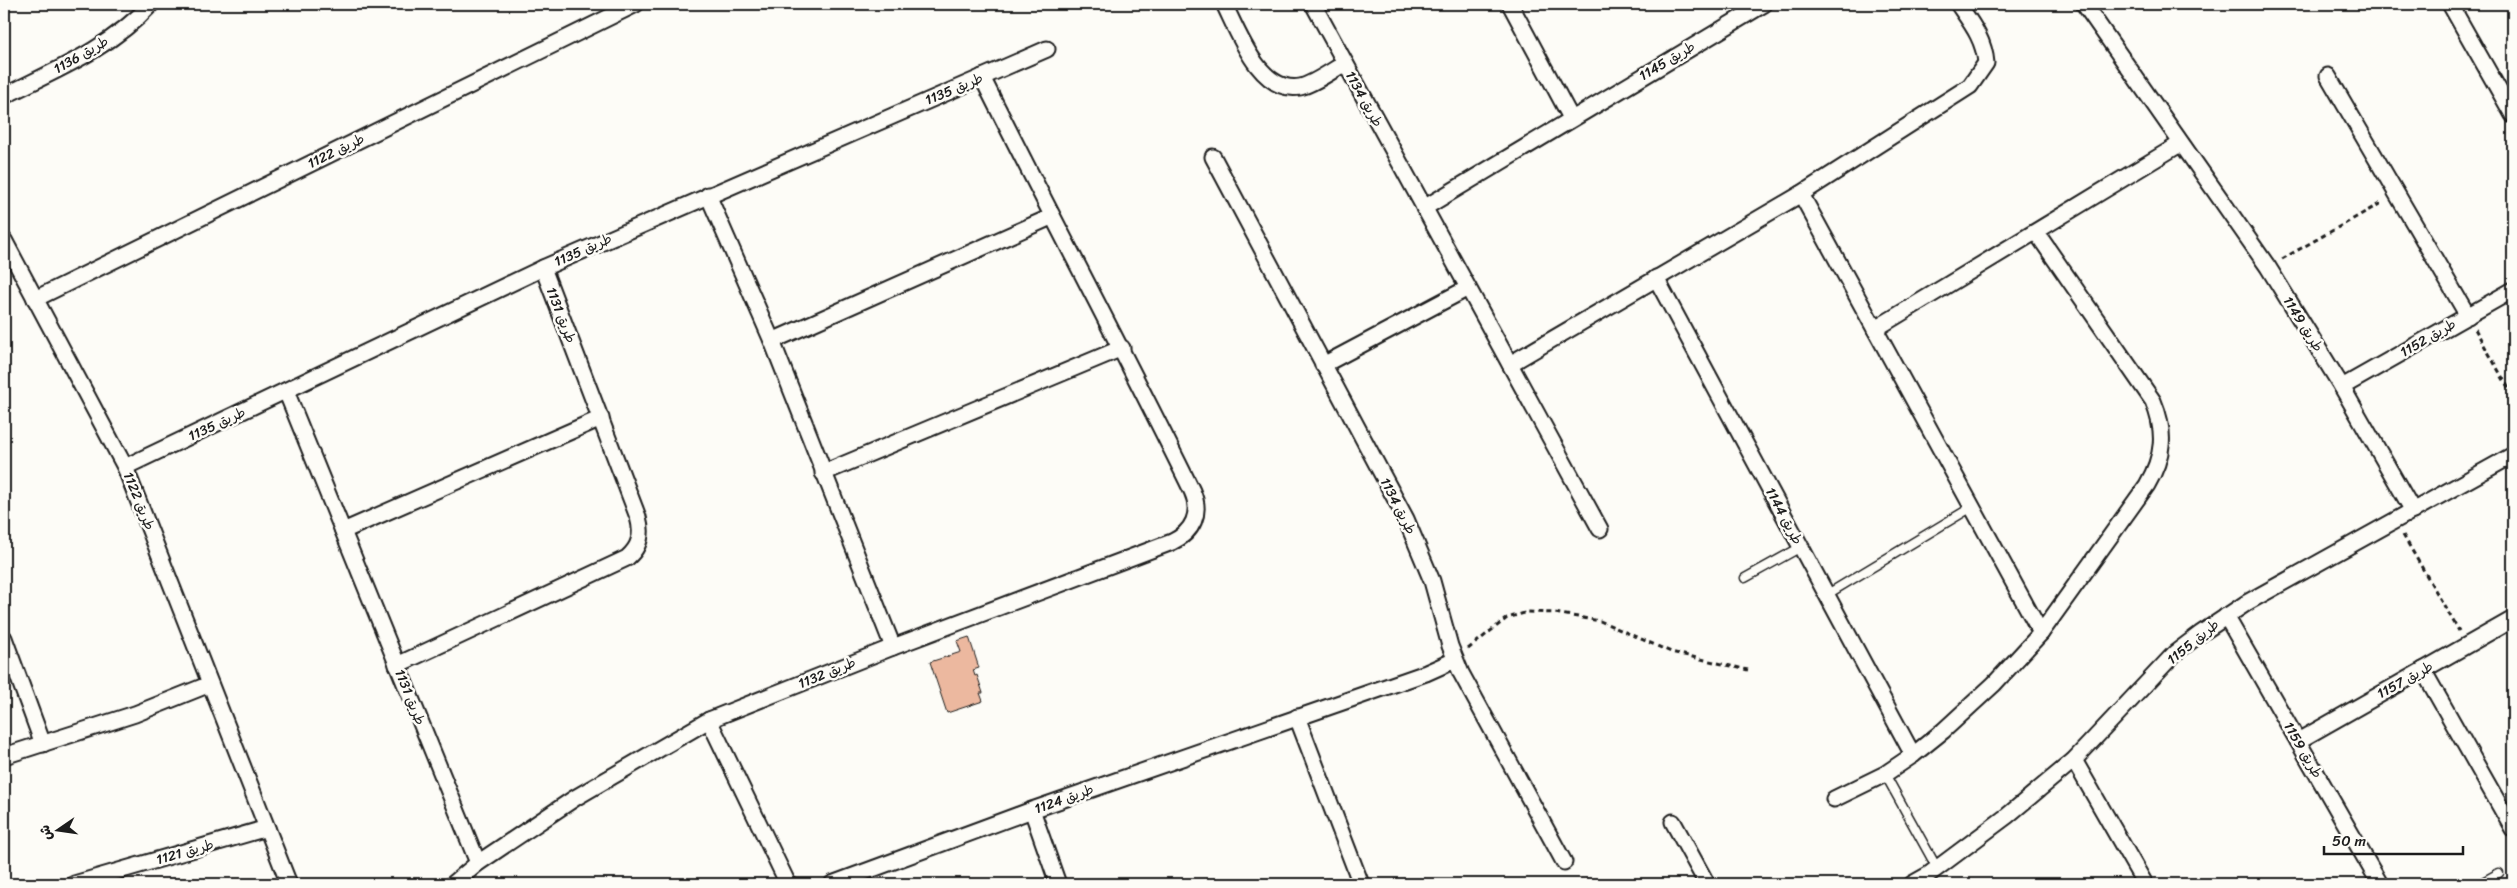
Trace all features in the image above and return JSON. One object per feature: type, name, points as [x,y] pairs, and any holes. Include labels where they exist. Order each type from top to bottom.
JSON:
[{"type":"street","name":"طريق 1122","points":[[36,299],[636,4]]},
{"type":"street","name":"طريق 1134","points":[[1224,4],[1259,69],[1274,82],[1292,88],[1301,87],[1344,63]]},
{"type":"street","name":"طريق 1134","points":[[1313,4],[1600,529]]},
{"type":"street","points":[[1510,4],[1571,118]]},
{"type":"street","name":"طريق 1145","points":[[1424,208],[1571,118],[1764,4]]},
{"type":"street","points":[[1510,364],[1802,194],[1970,86],[1986,63],[1981,37],[1958,4]]},
{"type":"street","name":"طريق 1149","points":[[2084,4],[2180,144],[2268,267],[2342,387],[2413,511]]},
{"type":"street","points":[[2450,4],[2513,115]]},
{"type":"street","name":"طريق 1136","points":[[4,96],[95,51],[126,28],[148,5]]},
{"type":"street","name":"طريق 1135","points":[[125,467],[543,268],[708,194],[1047,49]]},
{"type":"street","points":[[2328,76],[2468,316]]},
{"type":"street","name":"طريق 1132","points":[[454,884],[478,863],[575,798],[709,720],[893,647],[1181,538],[1188,531],[1196,515],[1195,499],[1192,491],[1122,348],[1052,217],[982,78]]},
{"type":"street","points":[[1875,329],[2180,144]]},
{"type":"street","name":"طريق 1134","points":[[1213,157],[1420,549],[1432,581],[1455,660],[1564,862]]},
{"type":"street","points":[[708,194],[772,342],[893,647]]},
{"type":"street","points":[[1802,194],[2041,633]]},
{"type":"street","points":[[772,342],[1052,217]]},
{"type":"street","points":[[1834,799],[1885,774],[1913,755],[1943,731],[1994,684],[2041,633],[2147,486],[2156,469],[2162,452],[2163,434],[2160,417],[2153,401],[2036,232]]},
{"type":"street","name":"طريق 1122","points":[[4,240],[125,467],[289,884]]},
{"type":"street","name":"طريق 1131","points":[[398,665],[627,558],[633,552],[640,539],[640,524],[543,268]]},
{"type":"street","name":"طريق 1144","points":[[1656,278],[1913,755]]},
{"type":"street","points":[[1324,365],[1468,288]]},
{"type":"street","name":"طريق 1152","points":[[2342,387],[2513,290]]},
{"type":"street","points":[[823,472],[1122,348]]},
{"type":"street","name":"طريق 1131","points":[[286,391],[478,863]]},
{"type":"street","points":[[343,531],[601,418]]},
{"type":"street","name":"طريق 1155","points":[[1912,884],[1932,876],[2074,760],[2175,654],[2226,616],[2513,455]]},
{"type":"street","name":"طريق 1159","points":[[2226,616],[2380,884]]},
{"type":"street","name":"طريق 1157","points":[[2298,741],[2513,619]]},
{"type":"street","points":[[4,638],[43,744]]},
{"type":"street","name":"طريق 1124","points":[[832,884],[1032,810],[1426,673],[1455,660]]},
{"type":"street","points":[[2423,670],[2513,829]]},
{"type":"street","points":[[4,756],[136,714],[210,684]]},
{"type":"street","points":[[1297,717],[1361,884]]},
{"type":"street","points":[[709,720],[788,884]]},
{"type":"street","points":[[2074,760],[2145,884]]},
{"type":"street","points":[[1032,810],[1058,884]]},
{"type":"street","points":[[1673,822],[1707,884]]},
{"type":"street","name":"طريق 1121","points":[[74,884],[267,828]]},
{"type":"lane","points":[[1826,595],[1972,507]]},
{"type":"lane","points":[[1745,578],[1801,547]]},
{"type":"lane","points":[[1885,774],[1932,876]]},
{"type":"lane","points":[[2479,884],[2499,873]]},
{"type":"path","points":[[2268,267],[2397,194]]},
{"type":"path","points":[[2468,316],[2513,396]]},
{"type":"path","points":[[2396,521],[2467,645]]},
{"type":"path","points":[[1455,660],[1507,618],[1528,612],[1555,613],[1600,620],[1672,652],[1748,670]]},
{"type":"building","points":[[969,637],[979,668],[973,670],[975,676],[977,675],[983,693],[980,693],[983,701],[947,713],[930,662],[961,652],[957,641]]}]
